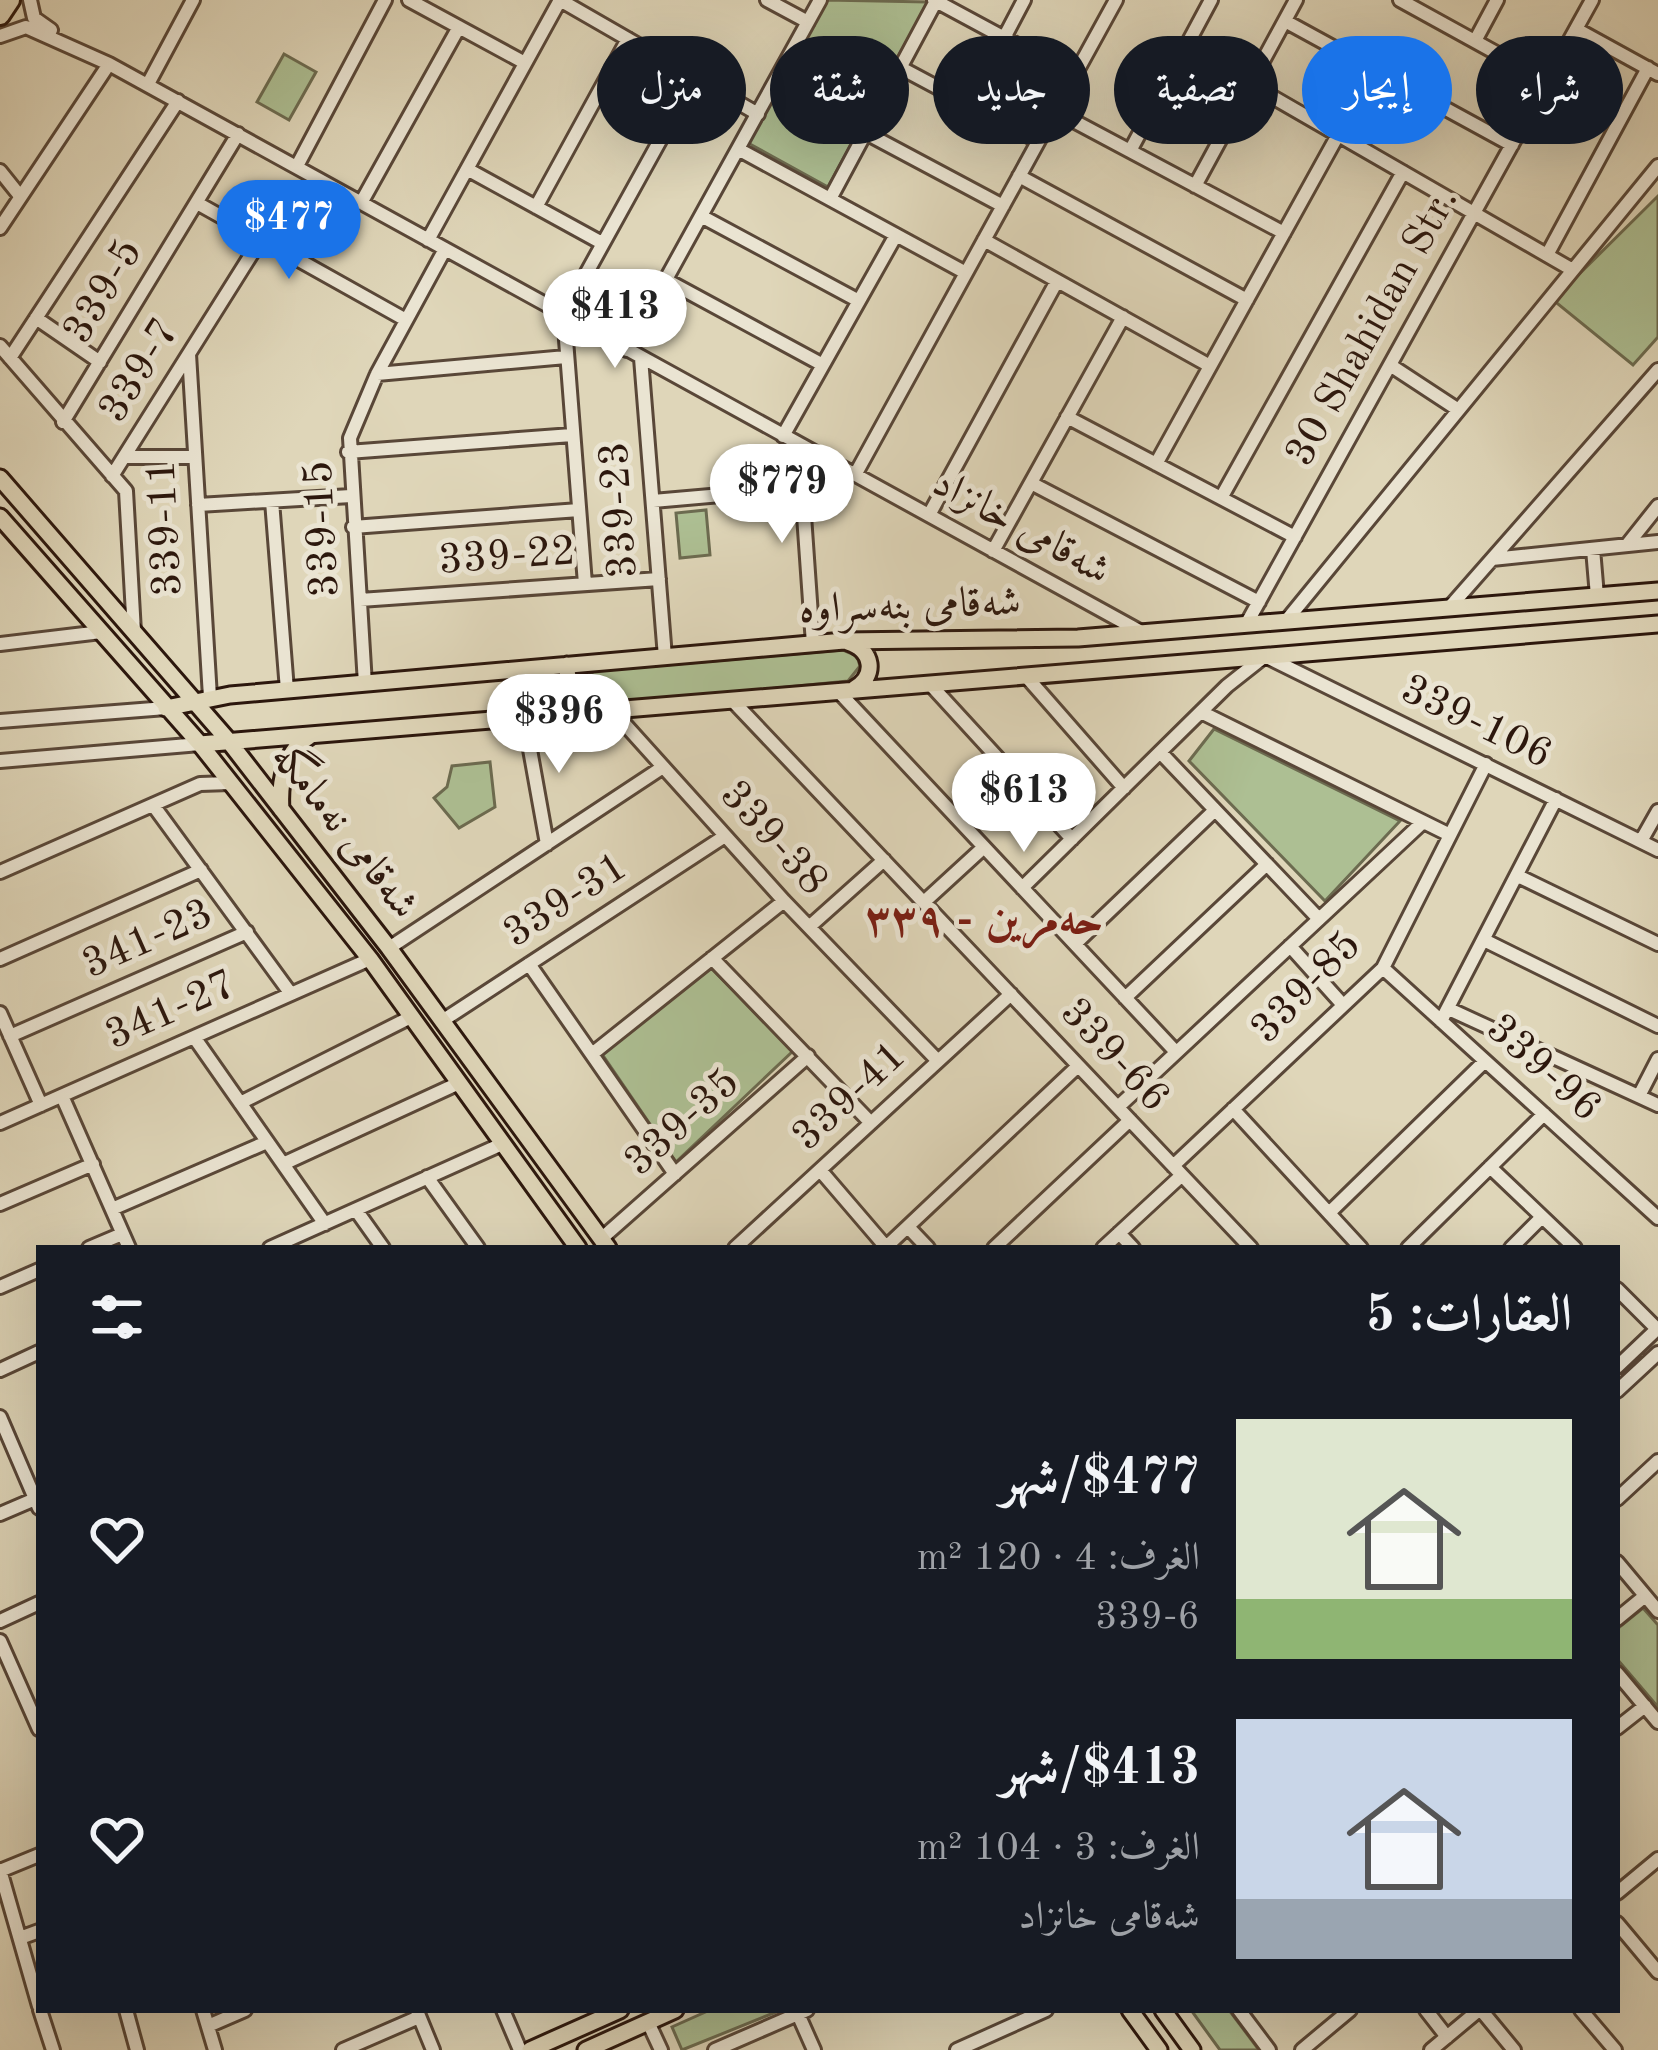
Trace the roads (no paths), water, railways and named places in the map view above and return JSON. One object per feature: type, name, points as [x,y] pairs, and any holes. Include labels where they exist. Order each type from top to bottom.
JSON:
[{"type":"highway","points":[[0,15],[10,0]]},
{"type":"main road","name":"شەقامی نەمامگە","points":[[0,478],[134,632],[201,699],[605,1244]]},
{"type":"main road","name":"شەقامی نەمامگە","points":[[0,517],[200,744],[370,959],[576,1245]]},
{"type":"main road","name":"شەقامی بنەسراوە","points":[[166,708],[201,699],[287,690],[843,641],[1144,633],[1658,591]]},
{"type":"main road","name":"شەقامی بنەسراوە","points":[[200,744],[1658,624]]},
{"type":"main road","points":[[843,641],[862,648],[870,664],[865,681],[844,690]]},
{"type":"main road","points":[[567,665],[570,712]]},
{"type":"main road","points":[[281,812],[287,762],[298,742],[316,732]]},
{"type":"main road","points":[[586,2050],[668,2013]]},
{"type":"main road","points":[[1132,2013],[1159,2050]]},
{"type":"main road","points":[[1165,2013],[1192,2050]]},
{"type":"main road","points":[[530,2050],[591,2016]]},
{"type":"street","name":"شەقامی خانزاد","points":[[30,0],[30,11],[41,24],[109,64],[1144,633]]},
{"type":"street","points":[[148,85],[193,0]]},
{"type":"street","points":[[297,166],[385,0]]},
{"type":"street","points":[[409,0],[526,63]]},
{"type":"street","points":[[428,240],[560,0],[623,36]]},
{"type":"street","points":[[767,0],[808,22]]},
{"type":"street","points":[[627,350],[820,0]]},
{"type":"street","points":[[1005,36],[1024,0]]},
{"type":"street","points":[[1090,48],[1116,0]]},
{"type":"street","points":[[1130,151],[1211,0]]},
{"type":"street","points":[[1277,36],[1296,0]]},
{"type":"street","points":[[1406,2],[1475,41],[1497,0]]},
{"type":"street","name":"30 Shahidan Str.","points":[[1572,36],[1592,0]]},
{"type":"street","points":[[909,52],[935,1],[1000,36]]},
{"type":"street","points":[[1285,21],[1512,145]]},
{"type":"street","name":"شەقامی خانزاد","points":[[0,36],[26,27],[109,64]]},
{"type":"street","points":[[361,202],[459,27]]},
{"type":"street","points":[[1547,255],[1653,71],[1576,29]]},
{"type":"street","points":[[0,228],[109,64]]},
{"type":"street","points":[[536,207],[597,96]]},
{"type":"street","points":[[10,358],[178,101]]},
{"type":"street","points":[[746,107],[758,114]]},
{"type":"street","points":[[1090,130],[1284,233]]},
{"type":"street","name":"339-5","points":[[63,422],[238,134]]},
{"type":"street","points":[[585,584],[564,314],[657,144]]},
{"type":"street","points":[[830,199],[860,144]]},
{"type":"street","points":[[887,144],[1003,206]]},
{"type":"street","points":[[855,475],[1037,144]]},
{"type":"street","points":[[1195,186],[1218,144]]},
{"type":"street","points":[[1156,464],[1333,144]]},
{"type":"street","points":[[1354,144],[1571,269]]},
{"type":"street","name":"30 Shahidan Str.","points":[[1247,623],[1512,145]]},
{"type":"street","points":[[738,149],[966,273]]},
{"type":"street","points":[[1286,621],[1658,166]]},
{"type":"street","points":[[467,169],[602,243]]},
{"type":"street","points":[[0,171],[20,196]]},
{"type":"street","points":[[1221,498],[1403,172]]},
{"type":"street","points":[[1019,176],[1247,300]]},
{"type":"street","points":[[197,202],[406,320]]},
{"type":"street","points":[[701,216],[859,301]]},
{"type":"street","points":[[784,436],[896,235]]},
{"type":"street","name":"339-7","points":[[112,476],[261,239]]},
{"type":"street","points":[[984,240],[1210,366]]},
{"type":"street","name":"339-15","points":[[365,684],[348,452],[377,374],[445,249]]},
{"type":"street","points":[[666,280],[823,364]]},
{"type":"street","points":[[929,515],[1057,281]]},
{"type":"street","points":[[993,551],[1123,317]]},
{"type":"street","points":[[36,318],[100,362]]},
{"type":"street","points":[[0,346],[125,491],[134,632]]},
{"type":"street","name":"339-11","points":[[189,354],[198,506],[201,699]]},
{"type":"street","points":[[377,374],[566,357]]},
{"type":"street","name":"339-23","points":[[641,358],[665,657]]},
{"type":"street","points":[[1390,365],[1457,409]]},
{"type":"street","points":[[1449,608],[1658,370]]},
{"type":"street","points":[[1067,417],[1295,537]]},
{"type":"street","points":[[348,452],[572,435]]},
{"type":"street","points":[[799,444],[813,644]]},
{"type":"street","points":[[124,458],[195,457]]},
{"type":"street","points":[[1031,483],[1259,602]]},
{"type":"street","points":[[653,501],[802,488]]},
{"type":"street","points":[[198,506],[351,496]]},
{"type":"street","points":[[272,501],[287,690]]},
{"type":"street","points":[[1627,545],[1658,506]]},
{"type":"street","points":[[353,527],[579,510]]},
{"type":"street","points":[[1491,559],[1658,542]]},
{"type":"street","points":[[1592,549],[1597,596]]},
{"type":"street","name":"339-22","points":[[360,600],[659,579]]},
{"type":"street","points":[[0,644],[101,632]]},
{"type":"street","points":[[1022,888],[1201,712],[1265,656]]},
{"type":"street","name":"339-106","points":[[1265,656],[1658,850]]},
{"type":"street","points":[[1025,675],[1124,788]]},
{"type":"street","points":[[929,683],[1072,839]]},
{"type":"street","points":[[844,690],[1177,1052]]},
{"type":"street","name":"339-66","points":[[731,699],[1248,1245]]},
{"type":"street","points":[[0,721],[166,708]]},
{"type":"street","name":"339-38","points":[[612,710],[784,902],[938,1061]]},
{"type":"street","points":[[1201,712],[1450,835]]},
{"type":"street","points":[[524,716],[548,844]]},
{"type":"street","points":[[0,761],[200,744]]},
{"type":"street","points":[[1160,752],[1319,919]]},
{"type":"street","name":"339-85","points":[[1106,1245],[1233,1109],[1383,968],[1486,764]]},
{"type":"street","points":[[389,948],[663,766]]},
{"type":"street","points":[[0,872],[200,784],[230,783]]},
{"type":"street","points":[[1556,799],[1446,1015],[1658,1105]]},
{"type":"street","points":[[153,805],[291,994]]},
{"type":"street","points":[[1075,944],[1215,810]]},
{"type":"street","points":[[1641,841],[1658,811]]},
{"type":"street","points":[[1118,1108],[1423,822]]},
{"type":"street","name":"339-31","points":[[442,1021],[725,836]]},
{"type":"street","points":[[923,902],[984,847]]},
{"type":"street","points":[[809,927],[884,860]]},
{"type":"street","points":[[1125,998],[1267,864]]},
{"type":"street","points":[[0,959],[201,871]]},
{"type":"street","points":[[1518,876],[1658,944]]},
{"type":"street","points":[[592,1054],[784,902]]},
{"type":"street","name":"341-23","points":[[10,1036],[247,932]]},
{"type":"street","points":[[1486,940],[1658,1026]]},
{"type":"street","points":[[1290,946],[1343,1004]]},
{"type":"street","points":[[712,958],[871,1123]]},
{"type":"street","name":"341-27","points":[[0,1123],[370,959]]},
{"type":"street","points":[[529,964],[675,1174]]},
{"type":"street","name":"339-96","points":[[1383,968],[1446,1015],[1485,1061],[1658,1218]]},
{"type":"street","name":"339-41","points":[[738,1245],[1011,994]]},
{"type":"street","points":[[0,1013],[41,1105]]},
{"type":"street","points":[[240,1103],[411,1017]]},
{"type":"street","points":[[194,1037],[325,1224]]},
{"type":"street","name":"339-35","points":[[605,1244],[675,1174],[808,1056]]},
{"type":"street","points":[[1640,1094],[1658,1059]]},
{"type":"street","points":[[1329,1214],[1485,1061]]},
{"type":"street","points":[[887,1245],[1078,1066]]},
{"type":"street","points":[[283,1164],[459,1083]]},
{"type":"street","points":[[62,1096],[128,1245]]},
{"type":"street","points":[[1233,1109],[1358,1245]]},
{"type":"street","points":[[1411,1245],[1544,1114]]},
{"type":"street","points":[[997,1245],[1130,1120]]},
{"type":"street","points":[[112,1209],[267,1142]]},
{"type":"street","points":[[288,1245],[502,1144]]},
{"type":"street","points":[[0,1204],[93,1164]]},
{"type":"street","points":[[1490,1167],[1572,1245]]},
{"type":"street","points":[[820,1170],[883,1245]]},
{"type":"street","points":[[427,1178],[476,1245]]},
{"type":"street","points":[[356,1210],[381,1245]]},
{"type":"street","points":[[1514,1245],[1542,1217]]},
{"type":"street","points":[[908,1227],[925,1245]]},
{"type":"street","points":[[1119,1233],[1130,1245]]},
{"type":"street","points":[[96,1245],[122,1234]]},
{"type":"street","points":[[0,1288],[36,1271]]},
{"type":"street","points":[[1620,1292],[1658,1329],[1620,1363]]},
{"type":"street","points":[[0,1370],[36,1353]]},
{"type":"street","points":[[1620,1389],[1656,1360]]},
{"type":"street","points":[[0,1418],[36,1501]]},
{"type":"street","points":[[1620,1496],[1658,1461]]},
{"type":"street","points":[[1646,1472],[1658,1487]]},
{"type":"street","points":[[0,1514],[36,1503]]},
{"type":"street","points":[[1620,1566],[1658,1611]]},
{"type":"street","points":[[1620,1616],[1645,1595]]},
{"type":"street","points":[[0,1621],[36,1605]]},
{"type":"street","points":[[0,1640],[36,1722]]},
{"type":"street","points":[[1620,1676],[1658,1722]]},
{"type":"street","points":[[1620,1726],[1645,1706]]},
{"type":"street","points":[[36,1856],[0,1870],[36,1986]]},
{"type":"street","points":[[1620,1891],[1658,1859]]},
{"type":"street","points":[[1620,1926],[1657,1969]]},
{"type":"street","points":[[20,1938],[36,1932]]},
{"type":"street","points":[[45,2013],[53,2050]]},
{"type":"street","points":[[127,2013],[137,2050]]},
{"type":"street","points":[[204,2013],[215,2050]]},
{"type":"street","points":[[208,2026],[237,2013]]},
{"type":"street","points":[[343,2050],[418,2013],[433,2050]]},
{"type":"street","points":[[503,2013],[520,2050]]},
{"type":"street","points":[[715,2050],[800,2013]]},
{"type":"street","points":[[802,2013],[814,2050]]},
{"type":"street","points":[[957,2050],[1039,2013]]},
{"type":"street","points":[[1241,2013],[1269,2050]]},
{"type":"street","points":[[1428,2013],[1447,2037]]},
{"type":"street","points":[[1431,2050],[1476,2013]]},
{"type":"street","points":[[1483,2013],[1514,2050]]},
{"type":"street","points":[[1584,2013],[1615,2050]]},
{"type":"street","points":[[1302,2050],[1334,2015]]},
{"type":"street","points":[[648,2022],[661,2050]]},
{"type":"district","name":"حەمرین - ٣٣٩","points":[[984,921]]}]
